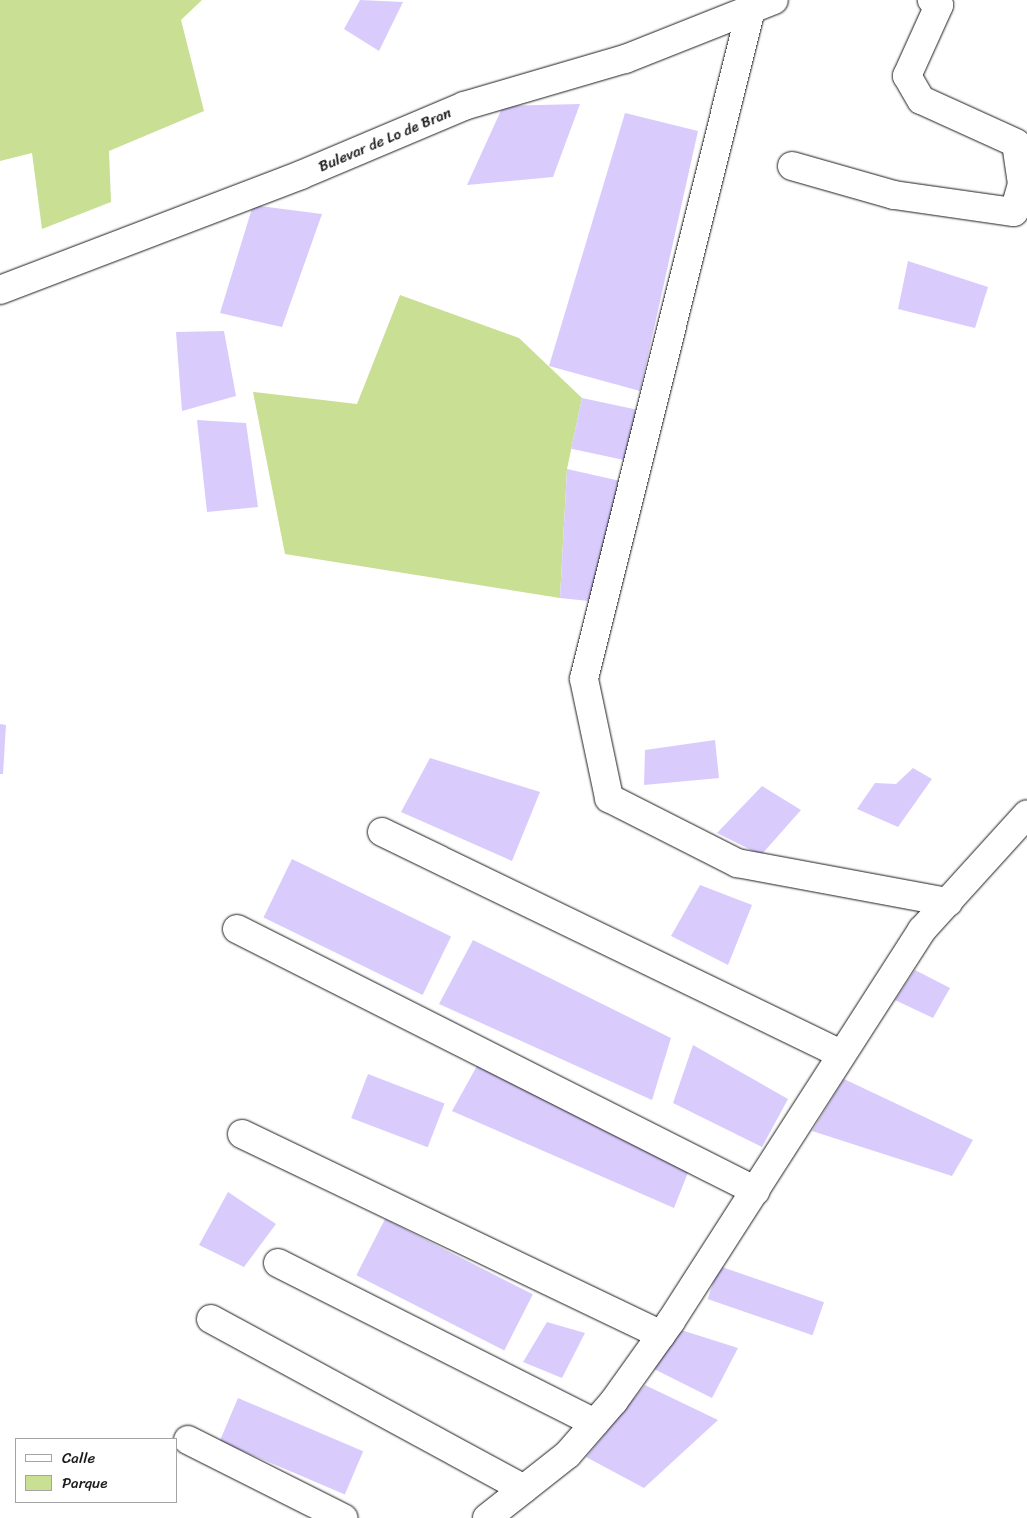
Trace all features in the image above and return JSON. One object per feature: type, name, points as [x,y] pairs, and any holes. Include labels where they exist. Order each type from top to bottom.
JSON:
[{"type":"street","name":"Bulevar de Lo de Bran","points":[[0,290],[301,175],[464,106],[625,59],[750,13],[774,0]]},
{"type":"street","points":[[792,166],[894,194],[1014,212],[1022,184],[1016,144],[921,100],[907,76],[938,5],[932,0]]},
{"type":"street","points":[[750,13],[584,680],[609,798],[737,863],[948,902]]},
{"type":"street","points":[[487,1518],[568,1454],[595,1423],[661,1335],[756,1191],[841,1054],[922,930],[1027,814]]},
{"type":"street","points":[[382,832],[841,1054]]},
{"type":"street","points":[[237,929],[756,1191]]},
{"type":"street","points":[[242,1134],[661,1335]]},
{"type":"street","points":[[278,1263],[595,1423]]},
{"type":"street","points":[[211,1320],[524,1489]]},
{"type":"street","points":[[188,1440],[343,1518]]},
{"type":"green space","points":[[0,0],[202,0],[181,20],[204,111],[109,151],[111,202],[42,229],[32,153],[0,161]]},
{"type":"green space","points":[[400,295],[519,338],[582,398],[567,469],[560,598],[285,554],[253,392],[357,404]]},
{"type":"building","points":[[360,0],[403,2],[379,51],[344,29]]},
{"type":"building","points":[[580,104],[553,177],[467,185],[503,106]]},
{"type":"building","points":[[625,113],[698,131],[640,391],[549,366]]},
{"type":"building","points":[[253,205],[322,214],[282,327],[220,313]]},
{"type":"building","points":[[908,261],[988,287],[975,328],[898,309]]},
{"type":"building","points":[[224,331],[236,396],[182,411],[176,332]]},
{"type":"building","points":[[582,398],[641,410],[630,461],[571,449]]},
{"type":"building","points":[[197,420],[246,423],[258,507],[207,512]]},
{"type":"building","points":[[567,469],[625,482],[598,602],[560,598]]},
{"type":"building","points":[[0,724],[6,725],[3,774],[0,774]]},
{"type":"building","points":[[715,740],[719,778],[644,785],[645,750]]},
{"type":"building","points":[[430,758],[540,792],[512,861],[401,812]]},
{"type":"building","points":[[913,768],[932,779],[898,827],[857,809],[875,783],[896,784]]},
{"type":"building","points":[[762,786],[801,810],[761,855],[717,833]]},
{"type":"building","points":[[292,859],[451,937],[423,995],[264,917]]},
{"type":"building","points":[[700,885],[752,905],[728,965],[671,936]]},
{"type":"building","points":[[473,940],[671,1038],[652,1100],[439,1004]]},
{"type":"building","points":[[915,970],[950,988],[933,1018],[895,1000]]},
{"type":"building","points":[[693,1045],[788,1099],[762,1147],[673,1103]]},
{"type":"building","points":[[478,1064],[689,1170],[674,1208],[452,1111]]},
{"type":"building","points":[[368,1074],[445,1103],[428,1147],[351,1118]]},
{"type":"building","points":[[844,1079],[973,1140],[952,1176],[812,1131]]},
{"type":"building","points":[[228,1192],[276,1224],[244,1267],[199,1245]]},
{"type":"building","points":[[385,1219],[533,1294],[504,1350],[356,1275]]},
{"type":"building","points":[[719,1266],[824,1302],[813,1335],[708,1299]]},
{"type":"building","points":[[547,1322],[585,1333],[562,1378],[523,1362]]},
{"type":"building","points":[[678,1329],[738,1348],[712,1398],[652,1368]]},
{"type":"building","points":[[645,1385],[718,1420],[644,1488],[586,1457]]},
{"type":"building","points":[[238,1398],[363,1451],[345,1494],[220,1441]]}]
